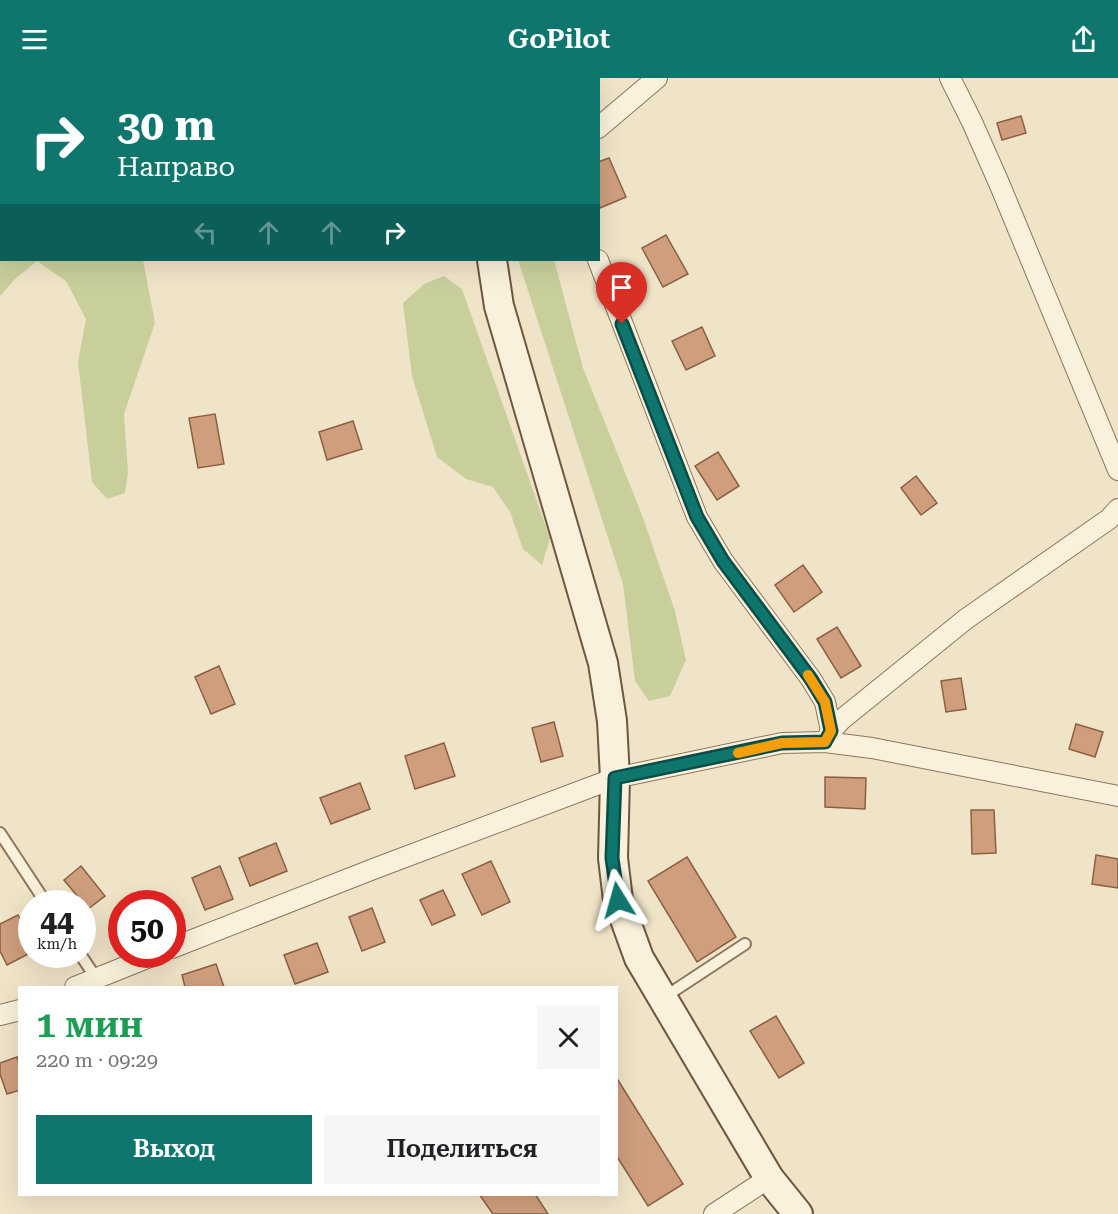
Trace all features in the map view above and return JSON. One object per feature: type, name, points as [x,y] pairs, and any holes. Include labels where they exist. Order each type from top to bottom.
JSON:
[{"type":"main road","points":[[492,261],[499,306],[603,663],[612,721],[615,778],[612,858],[618,900],[639,958],[769,1178],[798,1214]]},
{"type":"street","points":[[600,126],[657,78]]},
{"type":"street","points":[[950,78],[994,172],[1118,470]]},
{"type":"street","points":[[598,261],[697,517],[723,561],[825,702],[828,737]]},
{"type":"street","points":[[828,737],[841,720],[957,626],[1109,519],[1118,509]]},
{"type":"street","points":[[186,943],[615,778],[782,743],[828,737],[872,748],[1118,796]]},
{"type":"street","points":[[77,986],[121,968]]},
{"type":"street","points":[[0,1015],[18,1010]]},
{"type":"street","points":[[714,1214],[769,1178]]},
{"type":"lane","points":[[0,833],[37,890]]},
{"type":"lane","points":[[663,998],[746,944]]},
{"type":"lane","points":[[89,968],[96,978]]},
{"type":"green space","points":[[0,261],[37,261],[15,279],[0,296]]},
{"type":"green space","points":[[37,261],[143,261],[155,323],[124,414],[128,473],[125,493],[107,499],[92,482],[78,362],[86,319],[66,281]]},
{"type":"green space","points":[[518,261],[554,261],[583,368],[642,515],[675,611],[686,660],[670,696],[649,701],[635,681],[623,584]]},
{"type":"green space","points":[[444,276],[462,289],[550,538],[542,565],[523,549],[510,512],[493,487],[466,479],[437,457],[412,376],[403,303],[424,284]]},
{"type":"building","points":[[1021,116],[1026,133],[1002,140],[997,123]]},
{"type":"building","points":[[609,158],[626,197],[600,208],[600,161]]},
{"type":"building","points":[[666,235],[688,274],[663,287],[642,248]]},
{"type":"building","points":[[702,327],[715,356],[686,370],[672,341]]},
{"type":"building","points":[[215,414],[224,464],[198,468],[189,418]]},
{"type":"building","points":[[353,421],[362,449],[327,460],[319,432]]},
{"type":"building","points":[[718,452],[739,486],[717,500],[695,466]]},
{"type":"building","points":[[916,476],[937,503],[921,515],[901,488]]},
{"type":"building","points":[[803,565],[822,592],[794,612],[775,585]]},
{"type":"building","points":[[837,627],[861,666],[841,678],[817,639]]},
{"type":"building","points":[[219,666],[235,704],[211,714],[195,677]]},
{"type":"building","points":[[961,678],[966,709],[946,712],[941,681]]},
{"type":"building","points":[[554,722],[563,756],[541,762],[532,728]]},
{"type":"building","points":[[1076,724],[1103,732],[1095,757],[1069,749]]},
{"type":"building","points":[[444,743],[455,776],[415,789],[405,756]]},
{"type":"building","points":[[825,777],[866,778],[865,809],[825,807]]},
{"type":"building","points":[[360,783],[370,809],[331,824],[320,798]]},
{"type":"building","points":[[971,810],[994,810],[996,853],[972,854]]},
{"type":"building","points":[[276,843],[287,871],[250,886],[239,858]]},
{"type":"building","points":[[1096,855],[1118,859],[1118,888],[1092,884]]},
{"type":"building","points":[[687,857],[736,937],[697,962],[648,881]]},
{"type":"building","points":[[491,861],[510,902],[482,915],[462,874]]},
{"type":"building","points":[[81,866],[105,896],[96,903],[96,890],[72,890],[64,880]]},
{"type":"building","points":[[220,866],[233,899],[205,910],[192,878]]},
{"type":"building","points":[[443,890],[455,915],[432,925],[420,900]]},
{"type":"building","points":[[372,908],[385,942],[362,951],[349,917]]},
{"type":"building","points":[[18,915],[18,959],[7,965],[0,951],[0,924]]},
{"type":"building","points":[[317,943],[328,972],[295,984],[284,955]]},
{"type":"building","points":[[216,964],[224,986],[185,986],[182,975]]},
{"type":"building","points":[[776,1016],[804,1063],[779,1078],[750,1031]]},
{"type":"building","points":[[17,1057],[18,1091],[7,1094],[0,1074],[0,1063]]},
{"type":"building","points":[[618,1080],[683,1184],[648,1206],[618,1158]]},
{"type":"building","points":[[480,1196],[536,1196],[548,1214],[493,1214]]},
{"type":"slow traffic","points":[[738,753],[782,743],[825,742],[831,731],[825,702],[808,675]]},
{"type":"route","points":[[618,900],[612,858],[615,778],[782,743],[825,742],[831,731],[825,702],[811,679],[723,561],[697,517],[622,324]]}]
